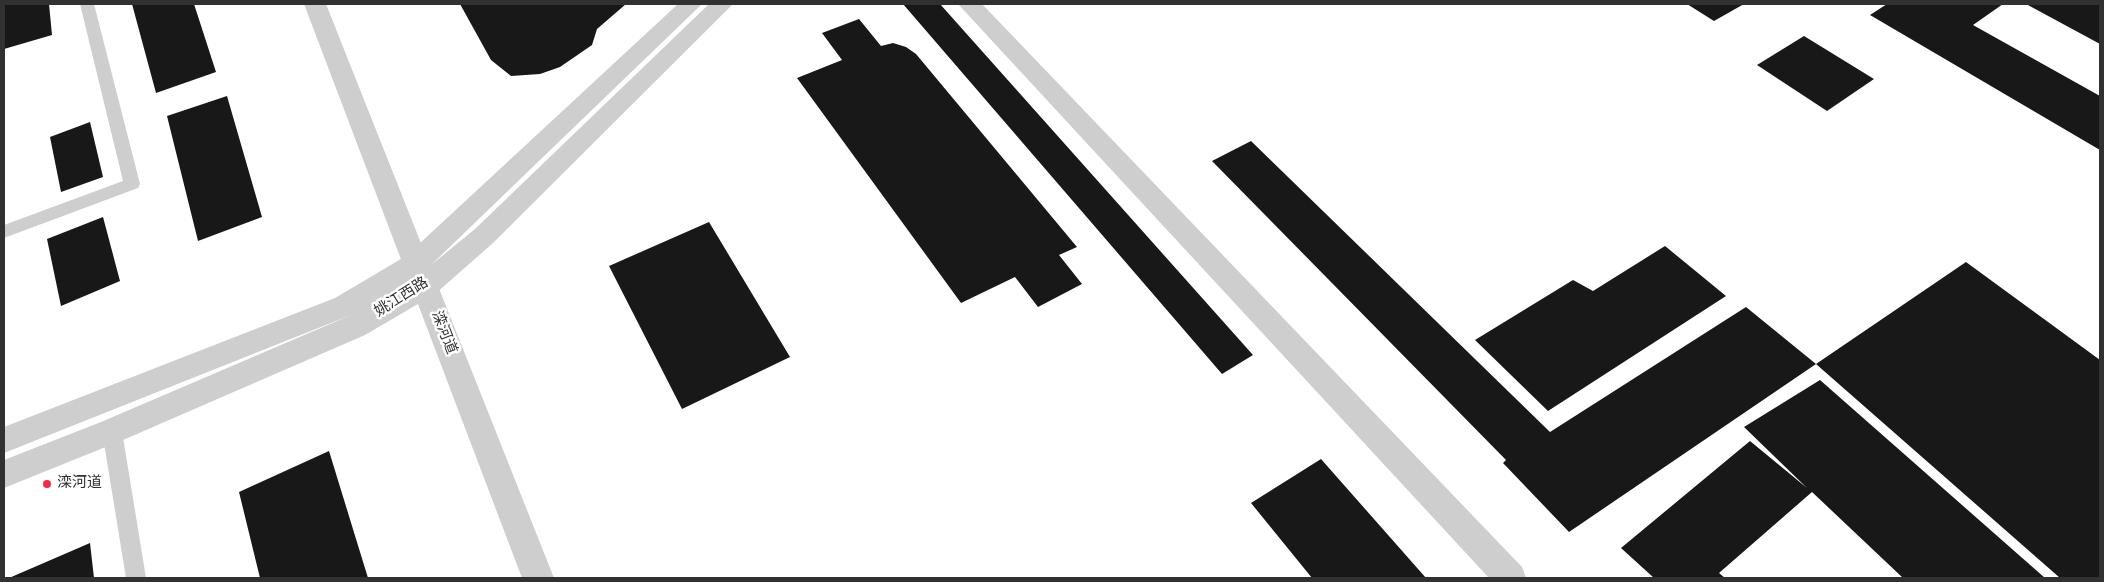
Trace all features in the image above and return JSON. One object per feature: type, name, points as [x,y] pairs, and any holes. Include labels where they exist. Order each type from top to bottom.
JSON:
[{"type":"street","name":"滦河道","points":[[315,4],[538,578]]},
{"type":"street","name":"姚江西路","points":[[4,440],[421,275],[635,54],[691,4]]},
{"type":"street","name":"姚江西路","points":[[4,474],[112,431],[355,327],[421,275],[484,236],[722,4]]},
{"type":"street","points":[[969,4],[1510,578]]},
{"type":"lane","points":[[4,232],[132,184],[87,4]]},
{"type":"lane","points":[[112,431],[136,578]]},
{"type":"building","points":[[4,4],[49,4],[52,35],[4,49]]},
{"type":"building","points":[[132,4],[194,4],[216,72],[156,93]]},
{"type":"building","points":[[460,4],[626,4],[597,29],[592,45],[560,67],[540,74],[511,76],[491,60]]},
{"type":"building","points":[[903,4],[940,4],[1253,355],[1222,374]]},
{"type":"building","points":[[1687,4],[1744,4],[1714,21]]},
{"type":"building","points":[[1887,4],[2003,4],[1973,25],[2100,96],[2100,150],[1870,15]]},
{"type":"building","points":[[2026,4],[2100,4],[2100,44]]},
{"type":"building","points":[[859,19],[881,46],[893,43],[906,47],[916,54],[1077,247],[1059,255],[1082,284],[1038,307],[1015,277],[961,303],[797,78],[842,60],[822,33]]},
{"type":"building","points":[[1804,36],[1874,79],[1827,111],[1757,65]]},
{"type":"building","points":[[227,96],[262,217],[198,241],[167,116]]},
{"type":"building","points":[[90,122],[103,177],[61,192],[50,137]]},
{"type":"building","points":[[1251,141],[1550,432],[1746,307],[1816,364],[1569,532],[1503,463],[1506,460],[1212,161]]},
{"type":"building","points":[[103,217],[120,281],[61,306],[47,239]]},
{"type":"building","points":[[709,222],[790,357],[682,409],[609,266]]},
{"type":"building","points":[[1665,246],[1726,296],[1548,411],[1475,340],[1573,280],[1593,291]]},
{"type":"building","points":[[1966,262],[2100,360],[2100,578],[2060,578],[1816,364]]},
{"type":"building","points":[[1820,380],[2045,578],[1903,578],[1812,492],[1719,573],[1725,578],[1654,578],[1621,548],[1750,441],[1807,488],[1744,427]]},
{"type":"building","points":[[329,451],[368,578],[260,578],[239,492]]},
{"type":"building","points":[[1321,459],[1426,578],[1312,578],[1251,503]]},
{"type":"building","points":[[90,543],[94,578],[9,578]]},
{"type":"place","name":"滦河道","points":[[47,484]]}]
